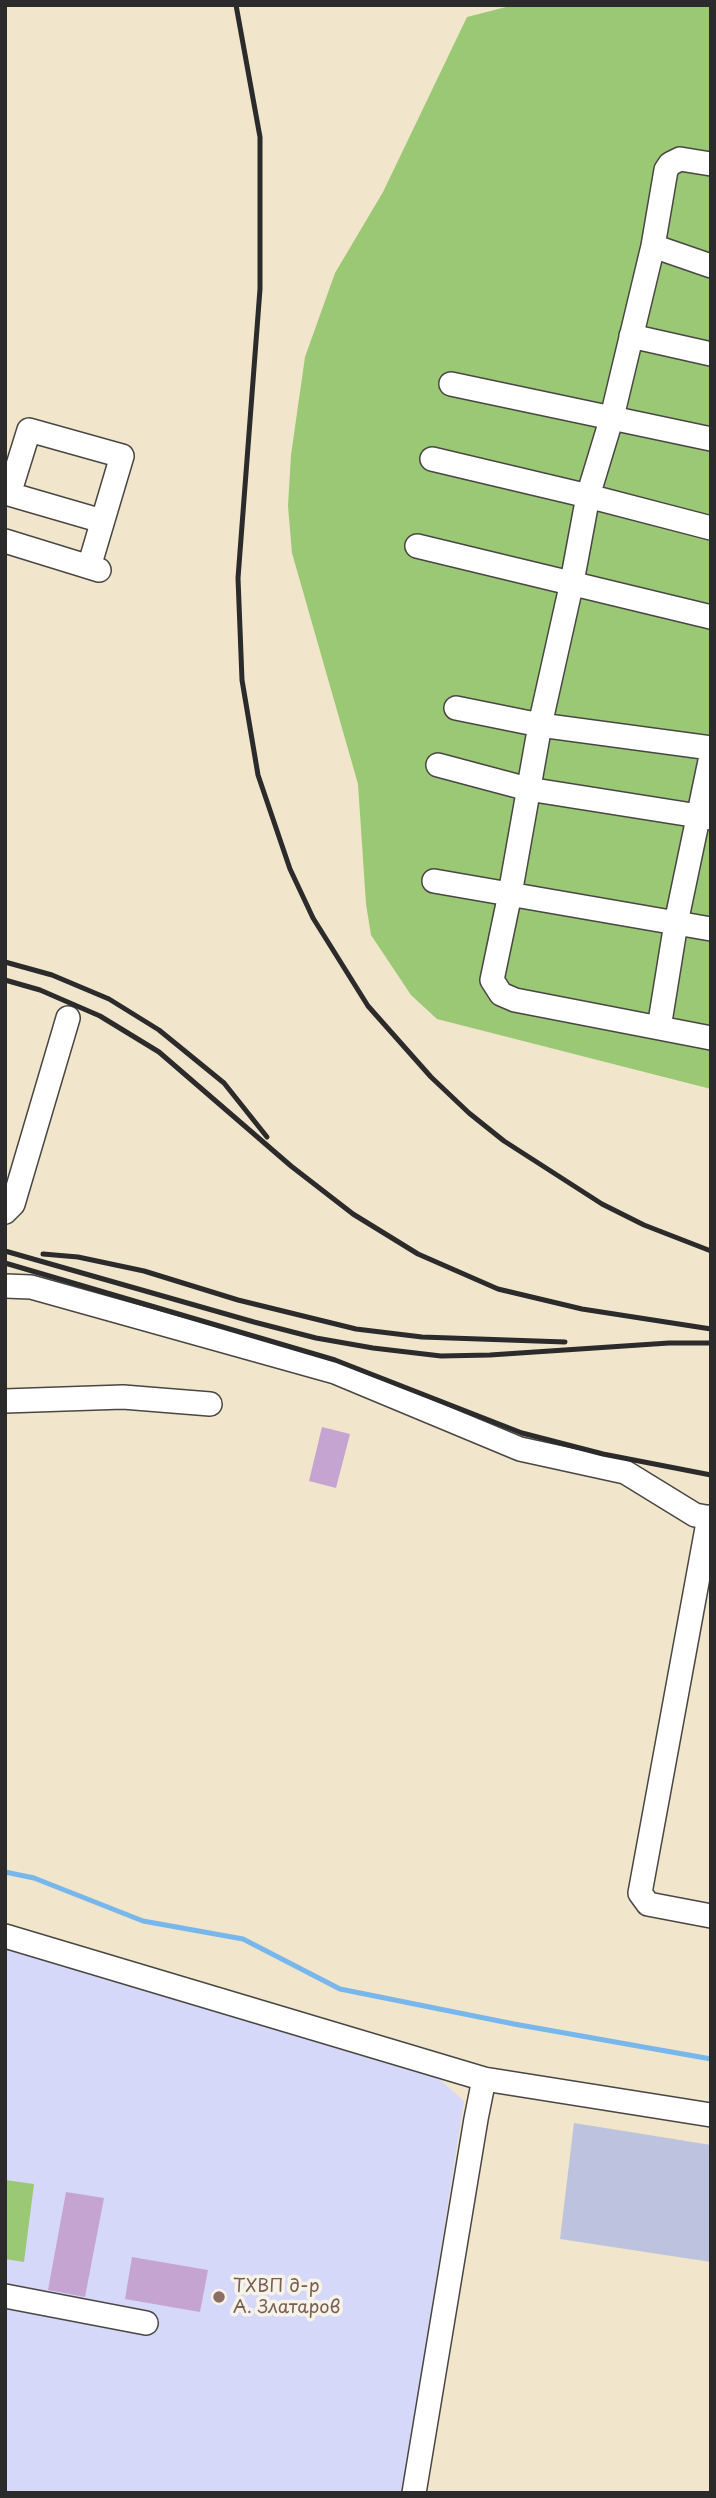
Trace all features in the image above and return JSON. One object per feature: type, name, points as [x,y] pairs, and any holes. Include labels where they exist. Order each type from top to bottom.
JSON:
[{"type":"street","points":[[711,164],[685,159],[670,164],[666,170],[653,246],[612,417],[588,496],[540,725],[492,980],[501,994],[514,1000],[711,1038]]},
{"type":"street","points":[[653,246],[711,266]]},
{"type":"street","points":[[631,336],[711,355]]},
{"type":"street","points":[[451,384],[711,439]]},
{"type":"street","points":[[5,541],[94,569],[102,521],[122,456],[29,430],[9,494],[102,521]]},
{"type":"street","points":[[432,459],[711,528]]},
{"type":"street","points":[[417,546],[711,617]]},
{"type":"street","points":[[456,708],[540,725],[711,748]]},
{"type":"street","points":[[659,1028],[676,923],[704,816],[711,756]]},
{"type":"street","points":[[438,765],[528,789],[704,816]]},
{"type":"street","points":[[435,881],[711,929]]},
{"type":"street","points":[[5,1212],[13,1204],[68,1018]]},
{"type":"street","points":[[5,1286],[30,1287],[335,1372],[520,1449],[625,1472],[695,1515],[710,1518],[640,1893],[648,1904],[711,1916]]},
{"type":"street","points":[[5,1401],[123,1397],[210,1404]]},
{"type":"street","points":[[5,1936],[484,2079],[711,2115]]},
{"type":"street","points":[[414,2493],[484,2079]]},
{"type":"street","points":[[5,2296],[146,2323]]},
{"type":"shaded area","name":"ТХВП д-р А. Златаров","points":[[5,1949],[437,2077],[464,2101],[403,2493],[5,2493]]},
{"type":"shaded area","points":[[574,2123],[711,2145],[711,2262],[560,2239]]},
{"type":"green space","points":[[514,5],[711,5],[711,1089],[437,1019],[411,995],[371,935],[366,904],[358,784],[292,553],[288,506],[291,455],[305,357],[335,273],[383,192],[467,17]]},
{"type":"green space","points":[[5,2180],[34,2184],[24,2262],[5,2259]]},
{"type":"building","points":[[322,1427],[350,1434],[336,1488],[309,1481]]},
{"type":"building","points":[[66,2192],[104,2198],[85,2297],[48,2290]]},
{"type":"building","points":[[132,2257],[208,2270],[200,2312],[125,2299]]},
{"type":"waterway","points":[[5,1872],[34,1878],[143,1921],[243,1939],[340,1989],[514,2024],[711,2059]]},
{"type":"railway","points":[[236,5],[260,137],[260,289],[238,578],[242,680],[258,775],[290,869],[313,918],[368,1006],[431,1077],[469,1113],[504,1141],[602,1204],[644,1225],[711,1251]]},
{"type":"railway","points":[[5,962],[52,975],[109,999],[159,1030],[224,1083],[267,1137]]},
{"type":"railway","points":[[5,980],[40,990],[100,1016],[159,1052],[291,1166],[353,1214],[418,1254],[498,1289],[582,1309],[711,1329]]},
{"type":"railway","points":[[5,1251],[254,1322],[316,1338],[373,1348],[441,1356],[711,1343]]},
{"type":"railway","points":[[43,1254],[78,1257],[144,1271],[238,1300],[356,1329],[422,1337],[565,1342]]},
{"type":"railway","points":[[5,1263],[335,1360],[522,1433],[603,1454],[711,1475]]},
{"type":"place","name":"ТХВП д-р А. Златаров","points":[[219,2297]]}]
